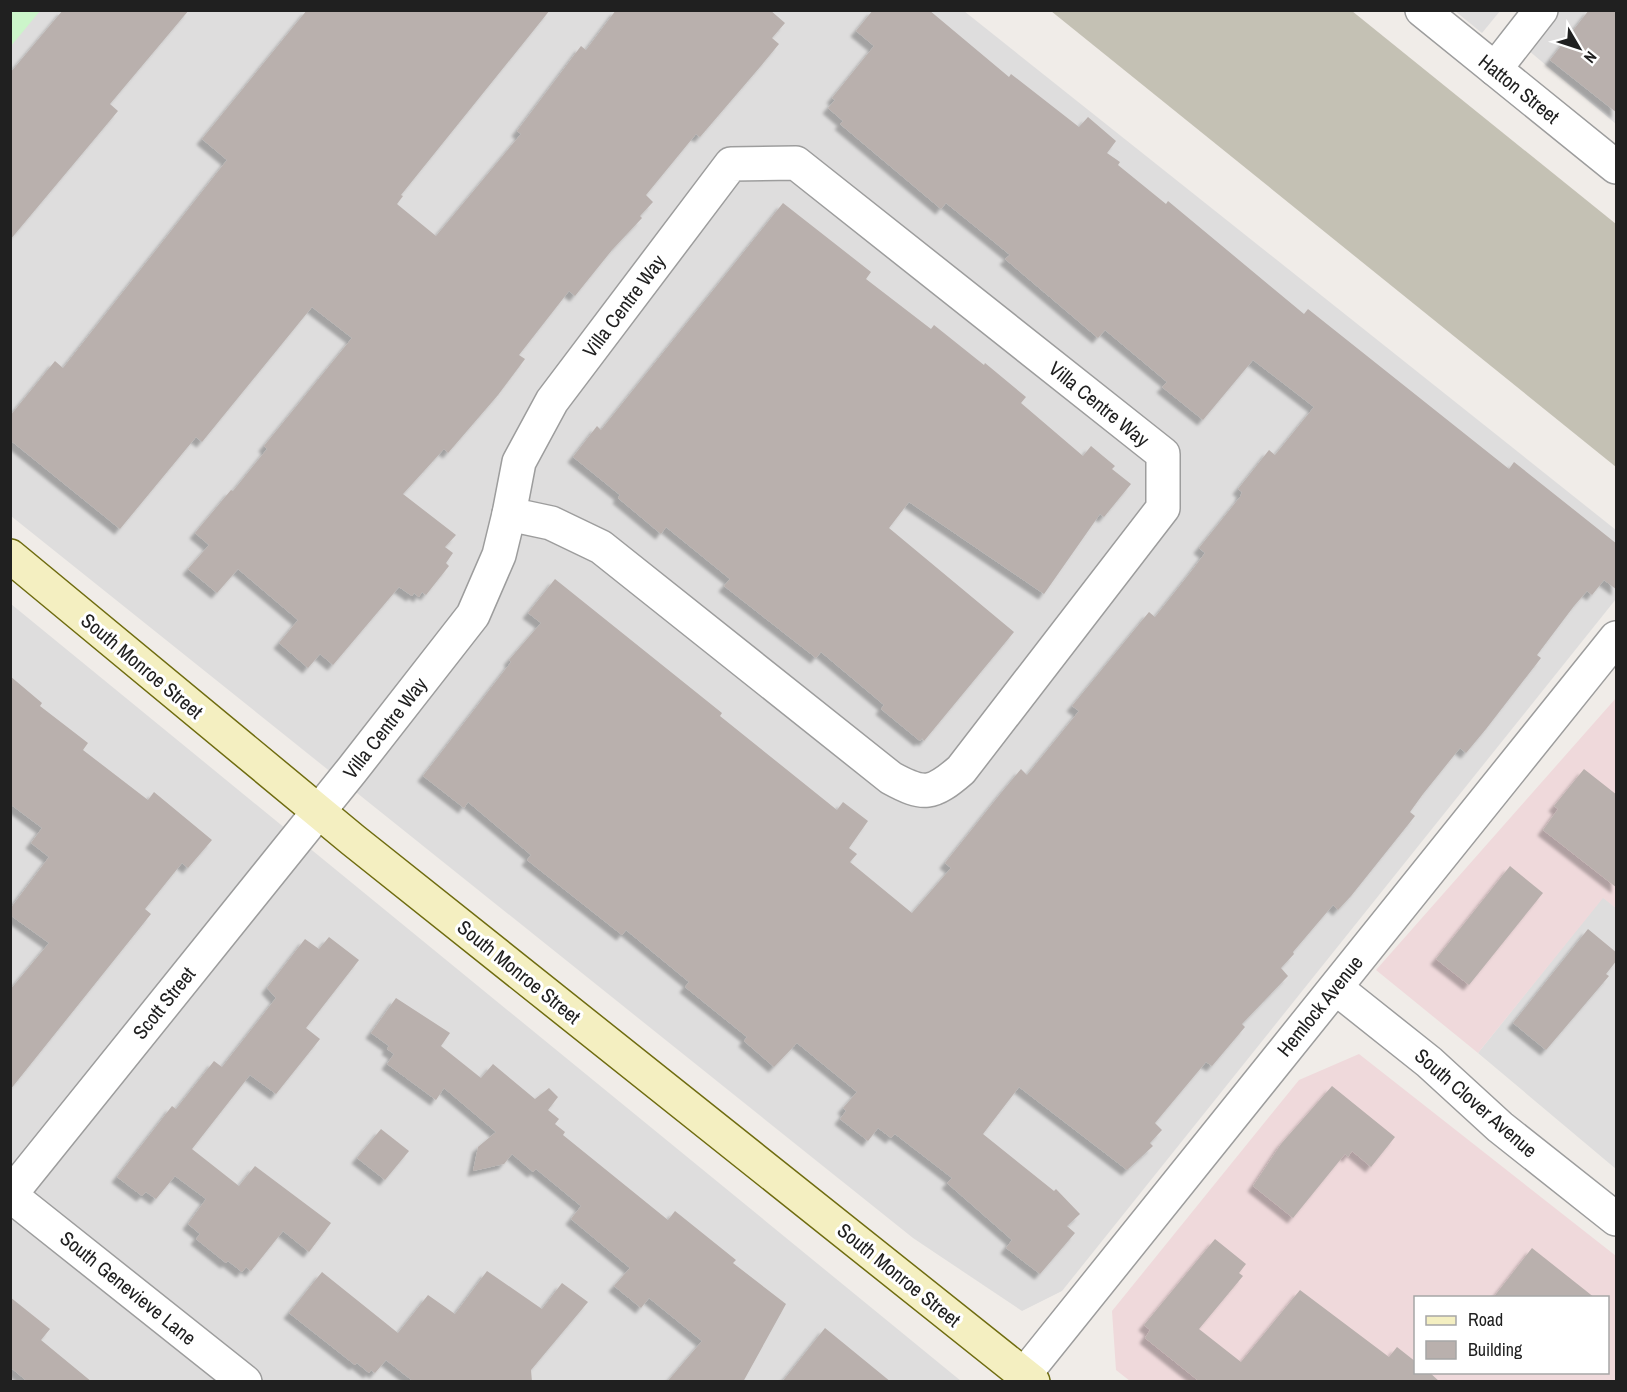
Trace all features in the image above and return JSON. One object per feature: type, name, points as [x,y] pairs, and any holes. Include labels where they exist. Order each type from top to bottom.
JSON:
[{"type":"main road","name":"South Monroe Street","points":[[10,556],[319,811],[1029,1378]]},
{"type":"street","name":"Hatton Street","points":[[1422,10],[1617,167]]},
{"type":"street","points":[[1495,69],[1541,10]]},
{"type":"street","name":"Villa Centre Way","points":[[319,811],[473,615],[499,555],[519,462],[552,401],[731,164],[796,163],[1162,454],[1163,508],[961,770],[941,788],[928,791],[915,791],[891,778],[601,547],[551,523],[509,514]]},
{"type":"street","name":"Hemlock Avenue","points":[[1029,1378],[1336,988],[1617,638]]},
{"type":"street","name":"Scott Street","points":[[11,1195],[319,811]]},
{"type":"street","name":"South Clover Avenue","points":[[1336,988],[1429,1062],[1500,1127],[1617,1219]]},
{"type":"street","name":"South Genevieve Lane","points":[[11,1195],[245,1382]]},
{"type":"shaded area","points":[[40,10],[964,11],[1616,530],[1616,599],[1062,1291],[1022,1311],[913,1238],[11,516],[10,46]]},
{"type":"shaded area","points":[[1051,11],[1352,11],[1616,224],[1616,467]]},
{"type":"shaded area","points":[[1455,11],[1500,11],[1482,33]]},
{"type":"shaded area","points":[[1560,11],[1616,11],[1616,124],[1528,50]]},
{"type":"shaded area","points":[[11,604],[961,1381],[11,1381]]},
{"type":"shaded area","points":[[1616,698],[1616,908],[1603,898],[1478,1053],[1376,970]]},
{"type":"shaded area","points":[[1603,897],[1616,908],[1616,1169],[1478,1053]]},
{"type":"shaded area","points":[[1359,1054],[1616,1256],[1616,1381],[1130,1381],[1116,1370],[1112,1311],[1299,1080]]},
{"type":"green space","points":[[10,11],[40,11],[11,46]]},
{"type":"building","points":[[63,10],[189,10],[110,104],[118,111],[10,240],[10,73]]},
{"type":"building","points":[[307,10],[550,10],[401,195],[403,196],[397,204],[436,236],[521,134],[517,131],[581,46],[586,50],[616,10],[770,10],[785,23],[772,38],[779,44],[700,137],[696,134],[646,195],[653,202],[640,216],[642,218],[612,250],[575,296],[569,291],[519,355],[525,359],[498,395],[448,453],[444,449],[403,494],[456,535],[445,547],[453,553],[446,563],[449,566],[426,595],[422,592],[419,597],[414,593],[412,596],[399,587],[333,665],[320,654],[308,668],[279,643],[298,620],[238,569],[217,593],[188,569],[209,545],[195,533],[267,449],[264,446],[352,338],[312,307],[202,442],[196,437],[120,529],[10,440],[10,416],[55,361],[63,368],[227,160],[202,139]]},
{"type":"building","points":[[873,10],[929,10],[1009,77],[1011,74],[1079,127],[1088,117],[1116,141],[1107,153],[1120,162],[1118,165],[1166,204],[1168,201],[1304,314],[1308,309],[1509,469],[1514,462],[1617,544],[1617,590],[1604,580],[1592,595],[1587,591],[1574,606],[1537,655],[1541,658],[1486,729],[1466,753],[1460,748],[1410,812],[1415,816],[1351,896],[1338,910],[1333,905],[1293,952],[1294,954],[1281,968],[1288,976],[1242,1024],[1245,1027],[1212,1066],[1206,1062],[1155,1123],[1162,1130],[1150,1143],[1153,1146],[1127,1170],[1019,1087],[983,1134],[1054,1191],[1056,1189],[1080,1214],[1067,1226],[1075,1233],[1040,1274],[1006,1248],[1012,1240],[947,1183],[952,1178],[895,1134],[891,1138],[878,1128],[868,1141],[840,1119],[846,1111],[843,1108],[857,1092],[797,1043],[774,1067],[744,1041],[747,1037],[685,987],[689,982],[626,930],[622,935],[527,860],[531,855],[468,802],[464,808],[423,776],[511,662],[509,660],[541,623],[528,613],[555,579],[722,713],[720,716],[837,810],[843,802],[868,821],[849,848],[857,854],[850,862],[912,913],[951,868],[945,863],[1001,793],[1021,769],[1027,775],[1079,711],[1072,706],[1149,612],[1155,617],[1193,569],[1205,553],[1199,548],[1240,497],[1242,492],[1238,489],[1269,450],[1275,455],[1314,407],[1253,360],[1203,420],[1162,387],[1167,382],[1105,330],[1098,338],[1005,259],[1010,255],[946,203],[941,209],[840,124],[843,121],[828,108],[835,100],[832,98],[874,46],[856,31]]},
{"type":"building","points":[[1589,10],[1617,10],[1617,113],[1550,60]]},
{"type":"building","points":[[783,203],[871,272],[866,279],[931,329],[934,325],[1026,397],[1021,403],[1083,456],[1091,446],[1115,466],[1112,469],[1131,484],[1104,517],[1100,514],[1044,594],[909,502],[889,528],[1014,632],[924,741],[922,738],[920,741],[881,709],[884,705],[821,652],[816,658],[724,586],[730,579],[666,527],[661,534],[618,498],[620,495],[573,457],[597,426],[601,430]]},
{"type":"building","points":[[10,676],[42,703],[40,706],[88,743],[83,750],[148,800],[154,792],[212,840],[188,868],[182,863],[145,909],[151,914],[10,1090],[10,990],[49,943],[10,915],[10,909],[49,857],[31,843],[42,828],[10,804]]},
{"type":"building","points":[[1584,769],[1617,795],[1617,888],[1543,830],[1558,809],[1554,806]]},
{"type":"building","points":[[1510,866],[1543,893],[1469,985],[1436,959]]},
{"type":"building","points":[[1588,929],[1617,953],[1617,960],[1606,974],[1609,976],[1546,1050],[1513,1023]]},
{"type":"building","points":[[329,937],[359,960],[306,1028],[320,1039],[276,1094],[250,1075],[192,1149],[239,1186],[255,1166],[331,1223],[309,1252],[283,1231],[251,1271],[246,1267],[242,1272],[228,1261],[226,1263],[196,1239],[200,1234],[188,1224],[206,1199],[175,1176],[156,1199],[146,1192],[142,1196],[117,1177],[172,1106],[176,1109],[214,1061],[222,1067],[276,998],[267,988],[305,939],[319,949]]},
{"type":"building","points":[[396,998],[450,1033],[441,1046],[481,1078],[493,1064],[535,1099],[549,1088],[558,1097],[548,1110],[559,1119],[555,1124],[565,1132],[563,1135],[668,1220],[675,1211],[736,1260],[733,1263],[786,1304],[743,1382],[667,1382],[702,1341],[649,1298],[641,1308],[614,1286],[630,1268],[571,1219],[581,1206],[536,1169],[533,1172],[512,1154],[504,1164],[473,1171],[478,1147],[496,1132],[444,1088],[436,1100],[387,1064],[394,1054],[387,1049],[389,1046],[371,1033]]},
{"type":"building","points":[[1332,1086],[1395,1137],[1371,1167],[1352,1151],[1348,1157],[1345,1154],[1293,1218],[1253,1186],[1281,1144]]},
{"type":"building","points":[[381,1129],[409,1151],[385,1180],[357,1158]]},
{"type":"building","points":[[1215,1239],[1246,1264],[1239,1273],[1243,1276],[1199,1329],[1241,1362],[1300,1290],[1389,1357],[1397,1347],[1414,1360],[1414,1374],[1431,1374],[1440,1382],[1200,1382],[1145,1338],[1150,1330],[1144,1325]]},
{"type":"building","points":[[1532,1248],[1592,1296],[1495,1296]]},
{"type":"building","points":[[487,1271],[542,1309],[562,1283],[588,1302],[531,1370],[532,1382],[414,1382],[386,1360],[375,1373],[371,1370],[369,1373],[357,1363],[355,1365],[289,1313],[322,1272],[398,1333],[428,1295],[455,1314]]},
{"type":"building","points":[[10,1297],[50,1329],[41,1340],[92,1382],[28,1382],[10,1367]]},
{"type":"building","points":[[825,1328],[891,1382],[782,1382]]}]
